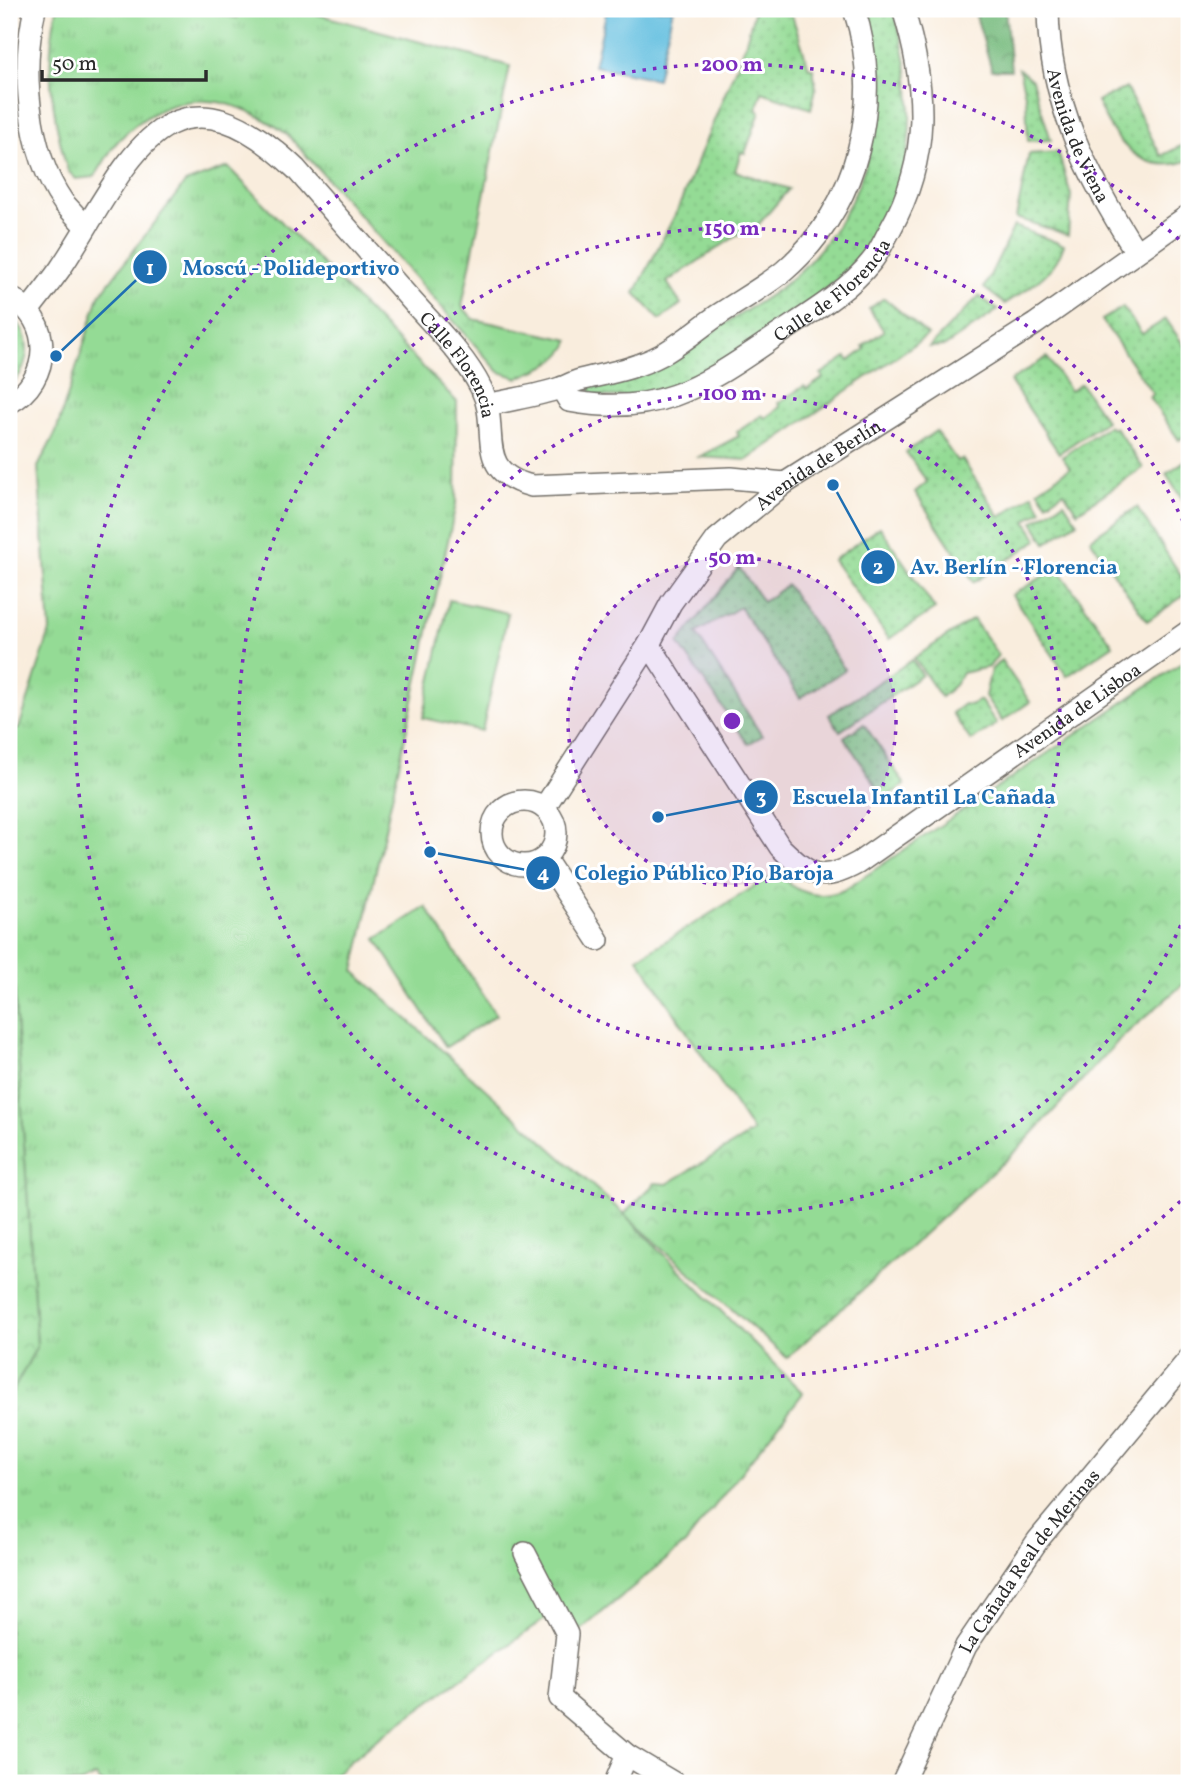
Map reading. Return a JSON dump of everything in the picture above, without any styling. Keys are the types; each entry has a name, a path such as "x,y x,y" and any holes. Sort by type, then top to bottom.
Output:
{"street":[{"path":"35,9 28,65 37,141 47,172 63,201 85,226"},
{"path":"488,405 561,388 579,380 609,376 660,355 784,271 826,222 853,172 866,117 865,51 854,9"},
{"name":"Calle de Florencia","path":"561,388 569,401 593,405 641,404 685,393 712,380 768,341 842,288 871,262 897,217 918,160 921,78 917,52 903,9"},
{"name":"Avenida de Viena","path":"1048,9 1055,74 1066,116 1089,176 1136,252"},
{"name":"Calle Florencia","path":"28,311 61,268 121,170 156,133 192,118 232,122 268,143 296,169 466,363 488,405 494,460 503,475 532,486 731,478 785,483"},
{"name":"Avenida de Berlín","path":"544,808 649,645 700,559 735,523 785,483 1035,324 1189,215"},
{"path":"9,297 28,311 41,338 40,366 27,390 9,403"},
{"name":"Avenida de Lisboa","path":"649,645 780,847 808,872 830,876 858,863 1189,631"},
{"path":"525,800 544,808 552,818 556,830 555,842 545,859 529,865 508,861 494,845 492,824 504,807 525,800"},
{"path":"545,859 598,940"},
{"name":"La Cañada Real de Merinas","path":"902,1783 974,1635 1038,1540 1189,1359"},
{"path":"525,1553 567,1634 560,1698 627,1755 674,1783"},
{"path":"615,1783 627,1755"}],"green space":[{"path":"57,9 199,9 237,18 240,9 298,9 510,66 462,306 473,319 570,340 566,348 548,364 518,378 499,372 288,135 266,120 244,110 222,103 201,101 180,103 159,111 138,123 118,141 94,177 76,179 68,171 65,162 53,105 50,67"},
{"path":"755,9 790,9 809,68 813,68 816,88 811,109 762,92 756,110 760,112 745,153 741,152 735,171 789,189 758,225 753,228 751,226 667,282 681,304 660,320 635,293 677,211 745,45"},
{"path":"864,9 893,9 908,78 910,112 902,178 890,210 873,240 850,268 823,292 729,358 698,376 648,395 590,396 590,387 610,383 660,364 762,300 798,273 823,246 843,216 859,184 870,150 876,115 877,80 873,44"},
{"path":"974,9 1005,9 1011,70 992,70"},
{"path":"1019,69 1032,80 1051,140 1028,141 1026,99"},
{"path":"1126,88 1161,156 1183,145 1189,156 1187,161 1155,163 1142,159 1120,141 1097,101"},
{"path":"1058,152 1071,195 1068,235 1016,218 1029,154"},
{"path":"228,167 457,402 456,504 354,971 624,1214 803,1393 685,1544 571,1638 545,1619 377,1739 324,1783 101,1783 96,1776 81,1783 9,1783 9,1398 37,1346 9,909 9,730 19,728 50,631 38,467 56,432 99,296 185,183"},
{"path":"1014,226 1064,245 1048,272 1005,304 984,288"},
{"path":"979,296 998,310 945,346 929,347"},
{"path":"884,298 928,335 747,460 699,457 739,436 737,432 762,415 765,418 780,407 778,403 804,386 807,389 823,378 821,374 846,357 849,361 865,349 863,346 884,331 869,309"},
{"path":"1123,307 1142,334 1166,319 1189,353 1189,433 1179,440 1149,397 1153,394 1102,320"},
{"path":"9,314 22,330 27,350 22,369 9,386"},
{"path":"1047,357 1070,391 1081,384 1106,421 1059,453 1010,381"},
{"path":"1109,425 1112,429 1115,427 1143,468 1077,512 1064,492 1047,503 1038,490 1070,468 1062,457"},
{"path":"936,431 957,461 962,459 1000,517 1033,494 1042,510 1026,521 1038,540 974,582 915,492 927,482 906,452"},
{"path":"1189,458 1189,510 1166,474"},
{"path":"1064,502 1077,522 1046,543 1033,522"},
{"path":"1137,507 1189,588 1189,592 1147,621 1090,539"},
{"path":"880,527 935,609 889,639 833,560"},
{"path":"739,567 763,602 787,585 845,670 800,698 740,607 696,633 762,736 748,744 678,643"},
{"path":"1057,568 1113,645 1067,676 1012,595"},
{"path":"449,600 508,613 482,731 423,718"},
{"path":"973,619 998,655 989,667 962,673 955,685 941,697 914,658"},
{"path":"1189,658 1189,979 1120,1039 1020,1147 787,1358 624,1214 655,1183 667,1184 753,1132 638,958 778,872 792,886 809,893 837,893 846,889"},
{"path":"912,660 922,675 840,731 829,715"},
{"path":"1001,660 1030,702 1002,721 985,696 991,670"},
{"path":"980,700 997,724 971,741 952,713 964,704 970,705"},
{"path":"864,724 905,785 884,798 844,737"},
{"path":"426,907 496,1015 446,1047 376,939"},
{"path":"9,909 37,1346 9,1398"}],"water":[{"path":"607,9 673,9 657,79 594,66"}],"place":[{"name":"Moscú - Polideportivo","path":"56,356"},
{"name":"Av. Berlín - Florencia","path":"833,485"},
{"name":"Escuela Infantil La Cañada","path":"658,817"},
{"name":"Colegio Público Pío Baroja","path":"430,852"}]}
